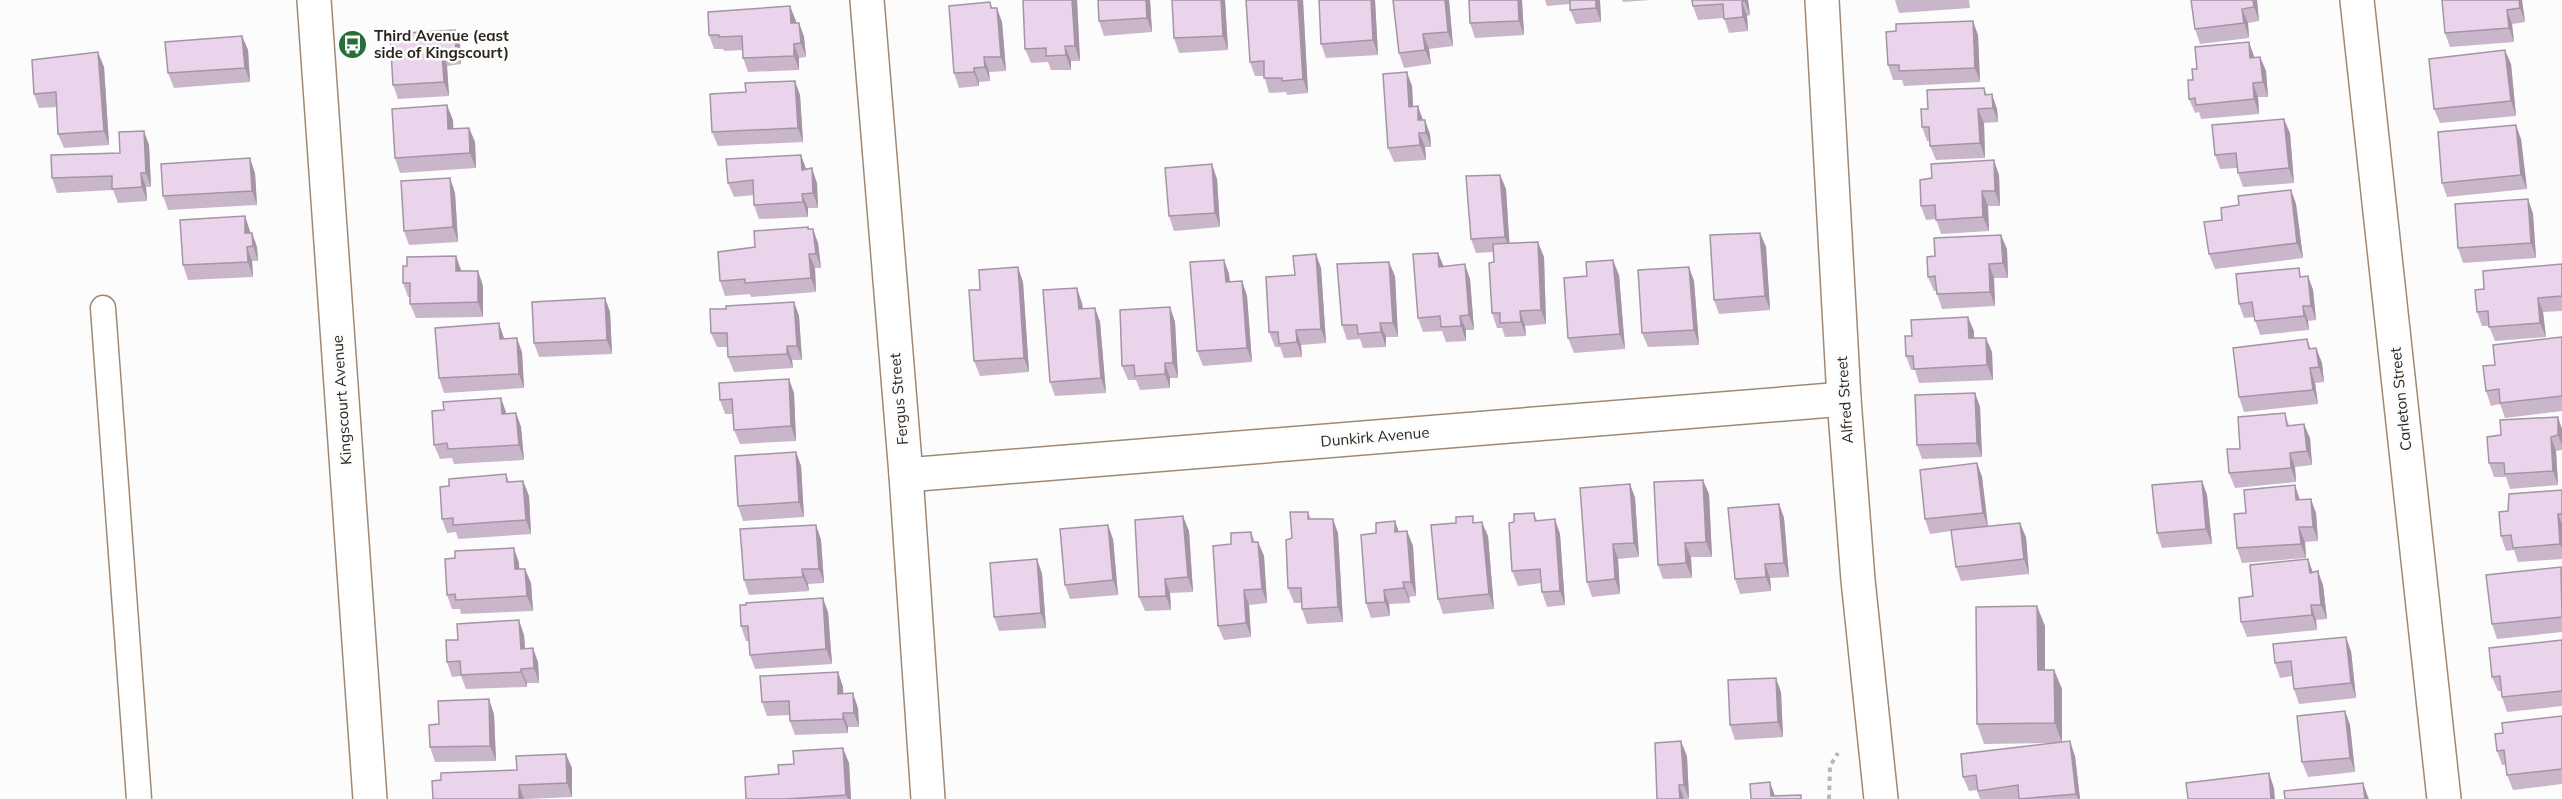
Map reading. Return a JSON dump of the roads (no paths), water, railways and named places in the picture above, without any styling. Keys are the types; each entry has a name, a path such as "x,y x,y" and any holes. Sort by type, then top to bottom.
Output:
{"street":[{"name":"Kingscourt Avenue","path":"314,0 370,799"},
{"name":"Fergus Street","path":"867,0 906,475 928,799"},
{"name":"Alfred Street","path":"1822,0 1844,399 1858,580 1881,799"},
{"name":"Carleton Street","path":"2357,0 2444,799"},
{"name":"Dunkirk Avenue","path":"906,475 1844,399"}],"lane":[{"path":"103,308 139,799"}],"place":[{"name":"Third Avenue (east side of Kingscourt)","path":"353,45"}]}
